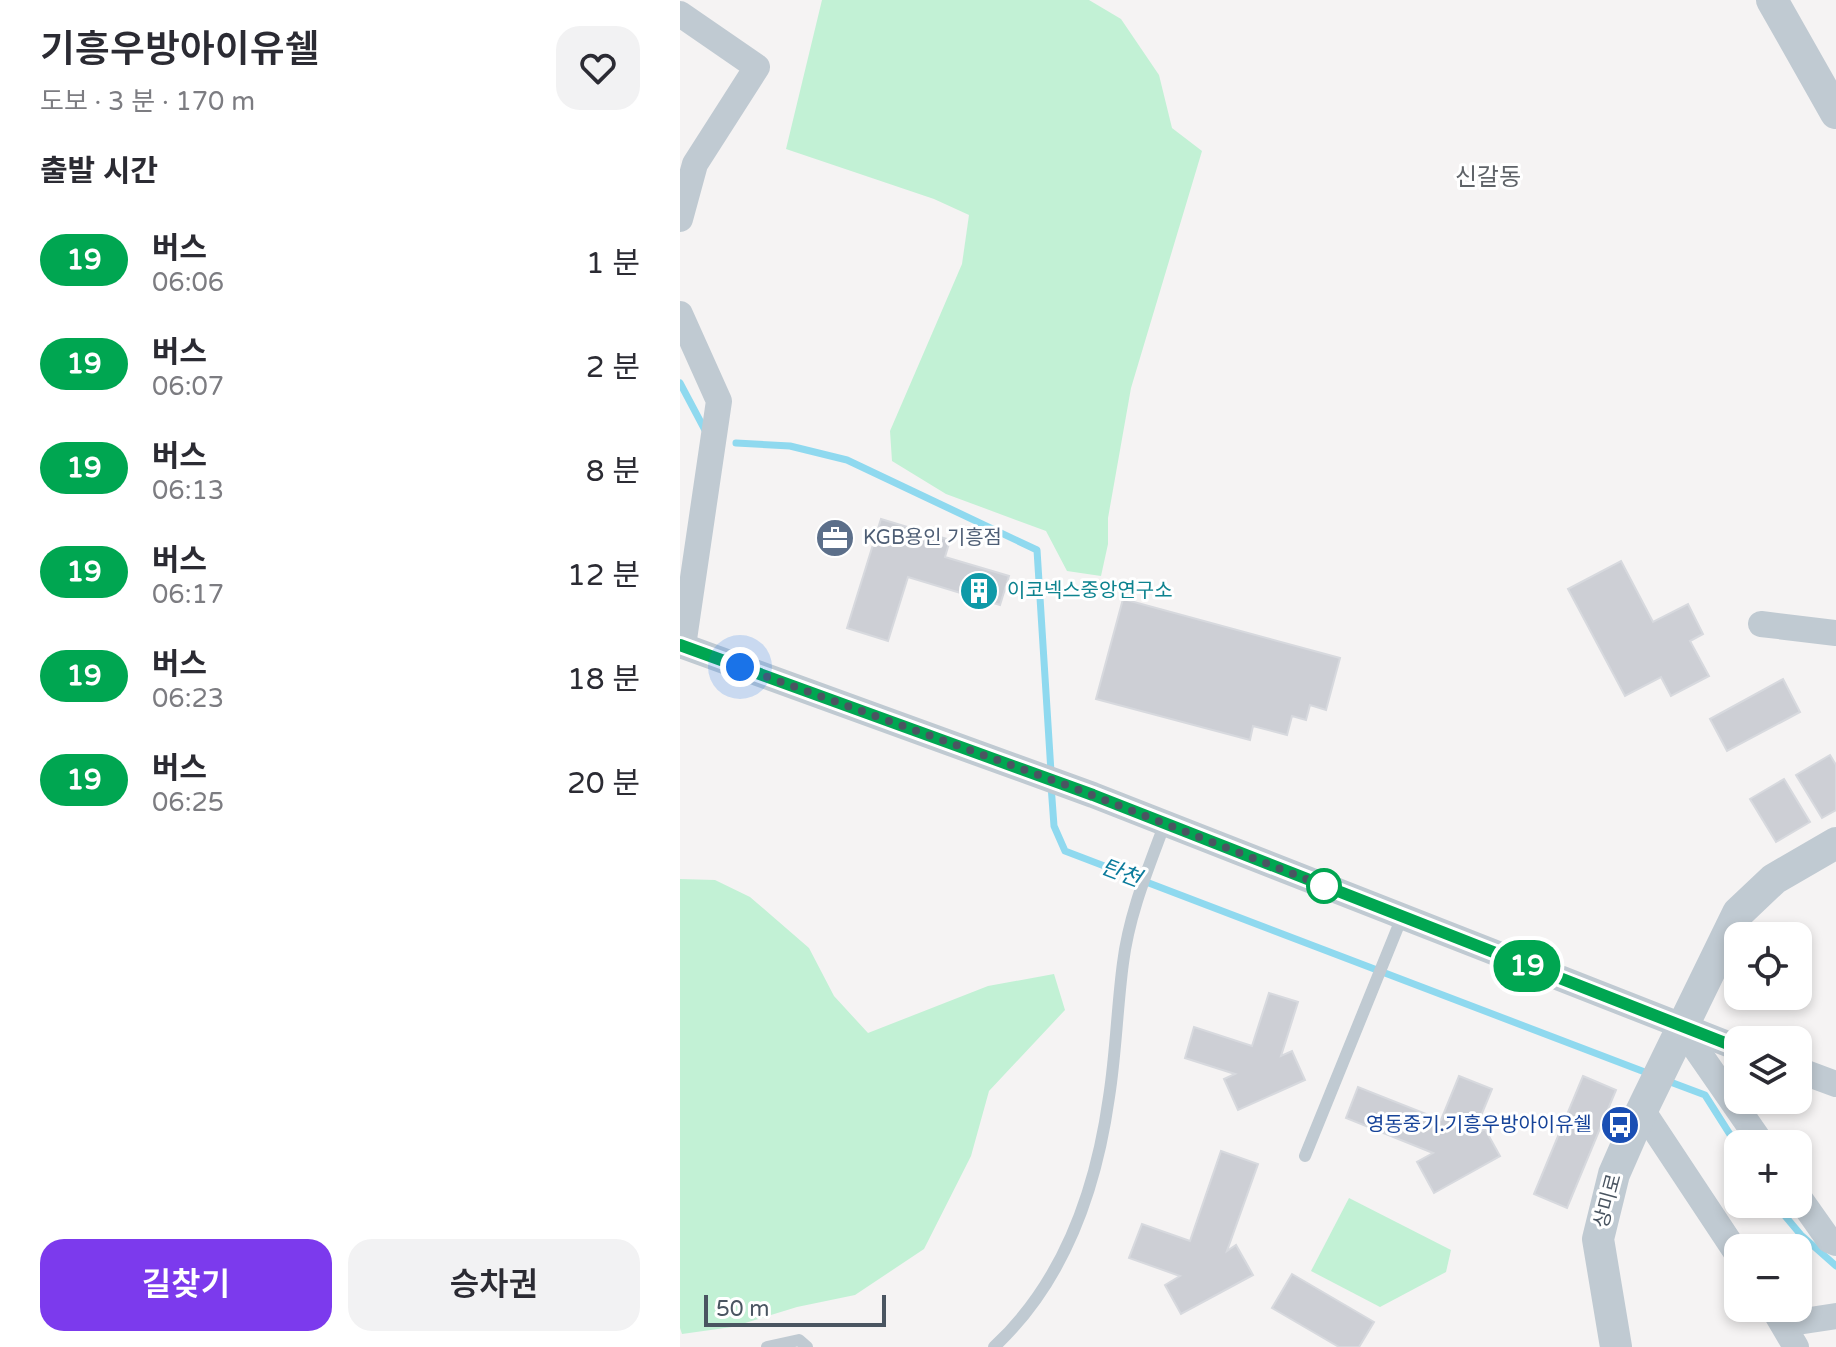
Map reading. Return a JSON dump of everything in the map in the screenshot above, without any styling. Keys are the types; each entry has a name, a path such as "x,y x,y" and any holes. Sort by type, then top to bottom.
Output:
{"street":[{"path":"1772,0 1836,113"},
{"path":"680,14 757,67 695,164 680,219"},
{"path":"680,314 719,401 682,646 1093,795 1724,1043"},
{"path":"1761,624 1836,633"},
{"name":"상미로","path":"1616,1347 1598,1239 1614,1174 1681,1027 1738,913 1774,879 1836,843"},
{"path":"1681,1027 1752,1130"},
{"path":"1812,1075 1836,1084"},
{"path":"1642,1110 1724,1234"},
{"path":"1812,1216 1829,1240 1836,1243"},
{"path":"1784,1326 1836,1316"}],"lane":[{"path":"994,1347 1018,1325 1058,1267 1074,1231 1098,1159 1109,1097 1123,963 1135,905 1165,823"},
{"path":"1305,1156 1402,917"},
{"path":"767,1347 799,1340 807,1347"}],"green space":[{"path":"822,0 1089,0 1121,19 1159,75 1172,128 1202,151 1131,388 1101,576 1067,571 1046,531 946,494 892,461 890,431 962,264 969,215 934,199 786,149"},
{"path":"680,879 715,880 750,897 809,948 834,996 868,1033 988,986 1054,974 1065,1010 989,1091 971,1156 924,1249 855,1295 797,1307 732,1327 682,1334 680,1328"},
{"path":"1349,1198 1451,1250 1446,1272 1380,1307 1311,1271"}],"building":[{"name":"이코넥스중앙연구소","path":"881,519 950,540 945,557 1009,576 1000,605 908,577 888,641 847,628"},
{"path":"1621,561 1653,622 1688,604 1703,634 1690,641 1709,676 1671,696 1661,677 1625,696 1568,589"},
{"path":"1123,599 1340,658 1326,710 1310,705 1306,720 1292,716 1287,735 1253,726 1250,740 1096,699"},
{"path":"1783,679 1800,712 1727,751 1710,719"},
{"path":"1830,755 1836,765 1836,810 1822,818 1796,775"},
{"path":"1784,779 1810,822 1776,842 1750,799"},
{"path":"1269,993 1298,1002 1281,1056 1292,1051 1305,1080 1238,1110 1224,1079 1235,1074 1185,1058 1194,1027 1252,1046"},
{"path":"1459,1076 1492,1089 1473,1135 1485,1129 1500,1156 1434,1193 1417,1162 1433,1153 1346,1118 1358,1087 1441,1120"},
{"path":"1583,1076 1616,1090 1567,1208 1534,1194"},
{"path":"1221,1151 1258,1164 1227,1251 1236,1245 1253,1275 1181,1314 1165,1285 1180,1276 1129,1258 1142,1224 1190,1241"},
{"path":"1292,1274 1374,1322 1359,1347 1339,1347 1272,1308"}],"waterway":[{"name":"탄천","path":"680,383 706,432"},
{"name":"탄천","path":"736,443 790,446 847,460 1037,550 1051,772"},
{"name":"탄천","path":"1051,785 1054,826 1065,851 1650,1074"},
{"name":"탄천","path":"1665,1080 1705,1095 1727,1130"},
{"name":"탄천","path":"1787,1218 1836,1266"}],"bus line":[{"name":"19","path":"680,645 1093,795 1724,1043"}],"place":[{"name":"KGB용인 기흥점","path":"835,538"},
{"name":"이코넥스중앙연구소","path":"979,591"},
{"name":"영동중기.기흥우방아이유쉘","path":"1620,1125"}],"district":[{"name":"신갈동","path":"1488,177"}],"route":[{"path":"740,667 1069,786 1324,886"}]}
